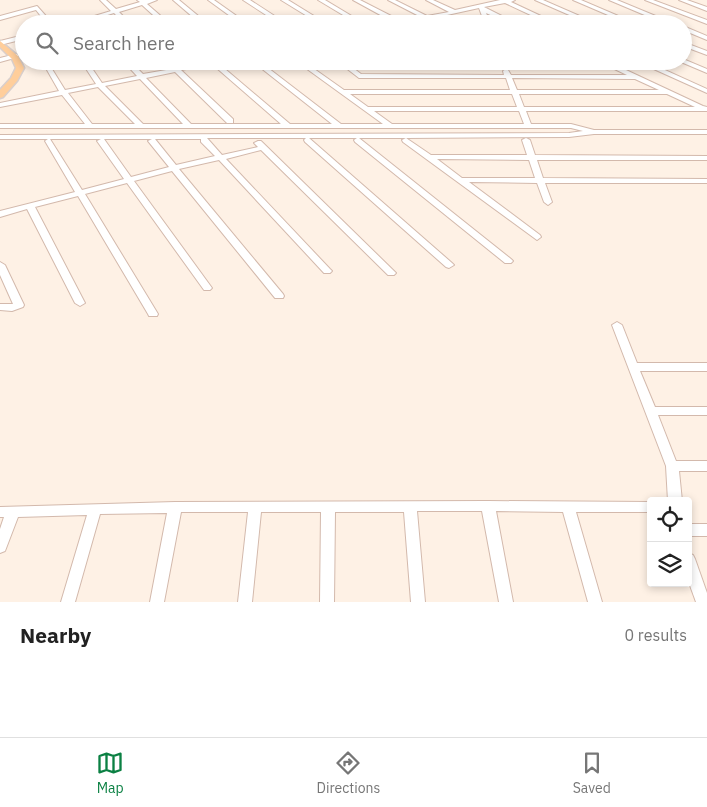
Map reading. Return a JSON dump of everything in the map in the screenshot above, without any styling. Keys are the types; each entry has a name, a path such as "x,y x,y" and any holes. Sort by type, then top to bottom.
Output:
{"main road":[{"path":"0,43 15,55"},
{"path":"1,93 18,75 19,70"}],"street":[{"path":"103,0 119,15"},
{"path":"104,15 141,2 154,0"},
{"path":"176,0 194,15"},
{"path":"211,0 232,15"},
{"path":"246,0 270,15"},
{"path":"284,0 309,15"},
{"path":"321,0 347,15"},
{"path":"356,0 384,15"},
{"path":"392,0 420,15"},
{"path":"429,0 454,12"},
{"path":"478,0 479,8 483,15"},
{"path":"440,15 512,0"},
{"path":"538,0 574,15"},
{"path":"576,0 612,15"},
{"path":"612,0 650,15"},
{"path":"648,0 688,15"},
{"path":"682,0 707,9"},
{"path":"503,1 535,15"},
{"path":"141,2 157,15"},
{"path":"469,2 495,15"},
{"path":"0,18 37,8 43,15"},
{"path":"692,16 707,22"},
{"path":"692,31 706,36"},
{"path":"692,40 706,36"},
{"path":"0,43 15,39"},
{"path":"692,46 707,53"},
{"path":"0,60 15,56"},
{"path":"692,65 707,71"},
{"path":"50,70 64,93 90,126"},
{"path":"90,70 100,85 141,126"},
{"path":"135,70 188,125"},
{"path":"0,105 177,70 230,121"},
{"path":"224,70 288,126"},
{"path":"267,70 338,125"},
{"path":"311,70 389,125"},
{"path":"351,70 359,76 635,76"},
{"path":"506,70 528,126"},
{"path":"621,70 706,109"},
{"path":"659,70 707,91"},
{"path":"342,92 667,92"},
{"path":"366,109 706,109"},
{"path":"0,126 570,126 594,132"},
{"path":"0,131 570,129 594,132"},
{"path":"0,141 204,140 259,144 308,140 526,140 577,139 594,132"},
{"path":"0,137 569,135 594,132 707,132"},
{"path":"204,140 327,270"},
{"path":"308,140 449,265"},
{"path":"358,140 508,261"},
{"path":"406,140 537,237"},
{"path":"526,140 548,202"},
{"path":"50,141 152,314"},
{"path":"101,141 207,288"},
{"path":"152,141 280,296"},
{"path":"0,214 128,179 219,157 259,144"},
{"path":"259,144 391,273"},
{"path":"430,157 707,158"},
{"path":"461,180 707,181"},
{"path":"30,206 80,302"},
{"path":"0,265 19,305 12,308 0,307"},
{"path":"617,325 672,466 675,497"},
{"path":"633,367 707,367"},
{"path":"651,411 707,411"},
{"path":"672,466 707,466"},
{"path":"488,506 506,602"},
{"path":"568,506 595,602"},
{"path":"0,547 7,512 175,508 647,507"},
{"path":"157,602 175,508"},
{"path":"245,602 255,508"},
{"path":"327,602 328,508"},
{"path":"410,508 418,602"},
{"path":"68,602 95,510"},
{"path":"692,530 707,530"},
{"path":"692,570 704,598"}]}
